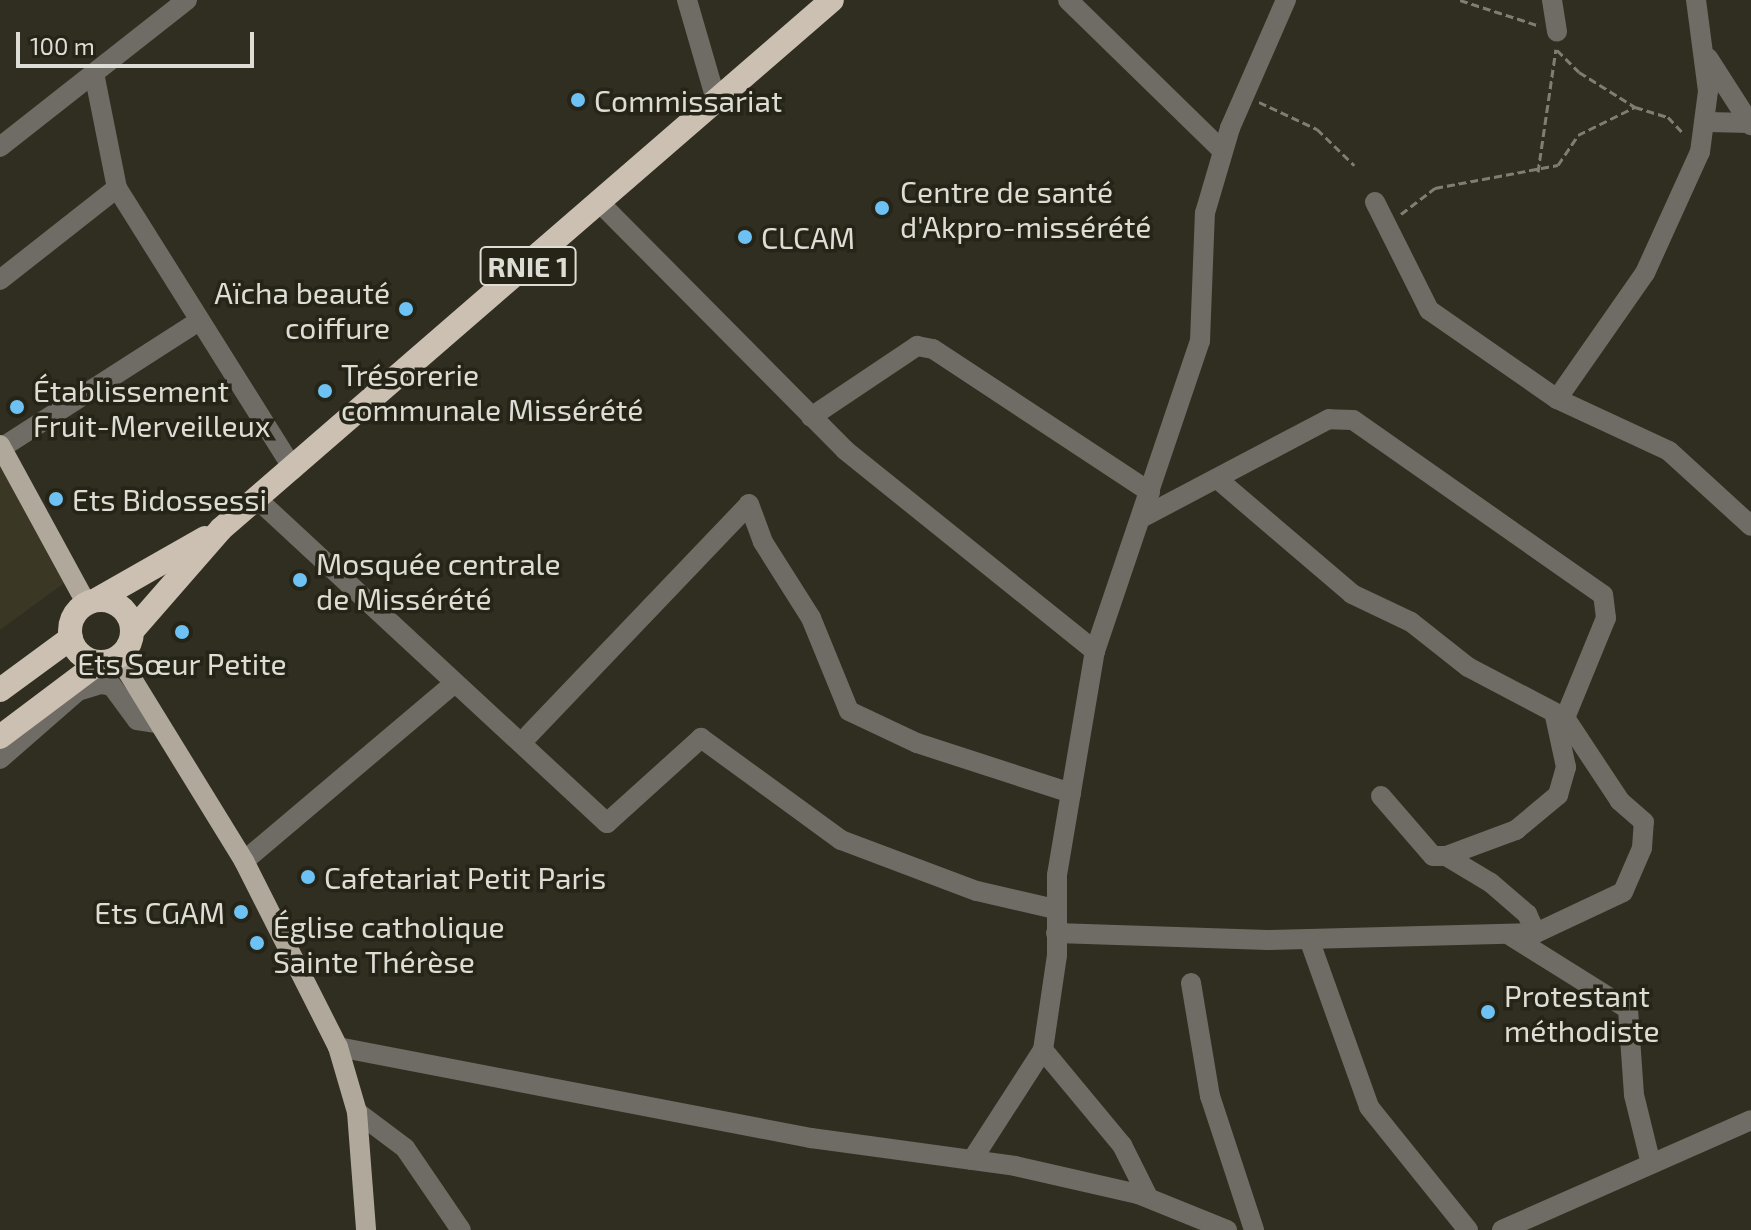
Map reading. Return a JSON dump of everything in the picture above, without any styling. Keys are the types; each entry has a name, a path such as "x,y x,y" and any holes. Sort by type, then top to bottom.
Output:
{"highway":[{"name":"RNIE 1","path":"0,737 109,659 221,529 717,103 832,0"},
{"name":"RNIE 1","path":"92,601 221,529"},
{"path":"2,684 71,638 76,612 92,601 122,607 132,631"},
{"path":"71,638 109,659"}],"main road":[{"path":"1,446 92,601"},
{"path":"109,659 157,723 244,861 338,1047 357,1112 366,1230"}],"street":[{"path":"0,147 187,0"},
{"path":"687,0 717,103"},
{"path":"1068,0 1223,151"},
{"path":"972,1160 1043,1050 1056,933 1055,909 1095,651 1200,341 1205,213 1223,151 1286,0"},
{"path":"1552,0 1557,41"},
{"path":"1557,399 1645,273 1700,152 1708,122 1706,54 1696,0"},
{"path":"1706,54 1750,124"},
{"path":"94,73 117,188 293,469"},
{"path":"1708,122 1750,124"},
{"path":"0,280 117,188"},
{"path":"1375,202 1429,310 1557,399 1669,451 1751,526"},
{"path":"600,203 811,417 1095,651"},
{"path":"1,446 199,321"},
{"path":"811,417 917,346 933,349 1150,492"},
{"path":"1141,518 1221,482 1341,416 1584,576 1603,595 1606,618 1560,716 1566,767 1558,795 1516,830 1446,856 1433,856 1381,796"},
{"path":"1056,933 1309,939 1511,936 1536,933 1623,892 1645,829 1560,716 1468,667 1411,622 1352,594 1221,482"},
{"path":"257,499 607,823 701,738 841,840 977,891 1055,909"},
{"path":"521,743 749,504 763,542 811,618 849,711 917,743 1071,793"},
{"path":"244,861 455,683"},
{"path":"0,759 78,691 101,684 112,686 137,720 157,723"},
{"path":"1446,856 1491,883 1527,914 1536,933"},
{"path":"1511,936 1628,1009 1634,1095 1651,1164"},
{"path":"1309,939 1369,1107 1468,1230"},
{"path":"1191,983 1210,1096 1254,1230"},
{"path":"338,1047 811,1138 972,1160 1148,1197 1227,1230"},
{"path":"1043,1050 1078,1101 1122,1145 1148,1197"},
{"path":"357,1112 405,1148 461,1230"},
{"path":"1502,1230 1751,1120"}],"path":[{"path":"1460,0 1557,41 1635,107 1668,117 1700,152"},
{"path":"1538,172 1557,41"},
{"path":"1244,96 1317,129 1354,165"},
{"path":"1389,229 1435,188 1538,172 1558,165 1578,135 1635,107"}],"shaded area":[{"path":"0,463 67,581 0,630"}],"place":[{"name":"Commissariat","path":"578,100"},
{"name":"Centre de santé d'Akpro-missérété","path":"882,208"},
{"name":"CLCAM","path":"745,237"},
{"name":"Aïcha beauté coiffure","path":"406,309"},
{"name":"Trésorerie communale Missérété","path":"325,391"},
{"name":"Établissement Fruit-Merveilleux","path":"17,407"},
{"name":"Ets Bidossessi","path":"56,499"},
{"name":"Mosquée centrale de Missérété","path":"300,580"},
{"name":"Ets Sœur Petite","path":"182,632"},
{"name":"Cafetariat Petit Paris","path":"308,877"},
{"name":"Ets CGAM","path":"241,912"},
{"name":"Église catholique Sainte Thérèse","path":"257,943"},
{"name":"Protestant méthodiste","path":"1488,1012"}]}
